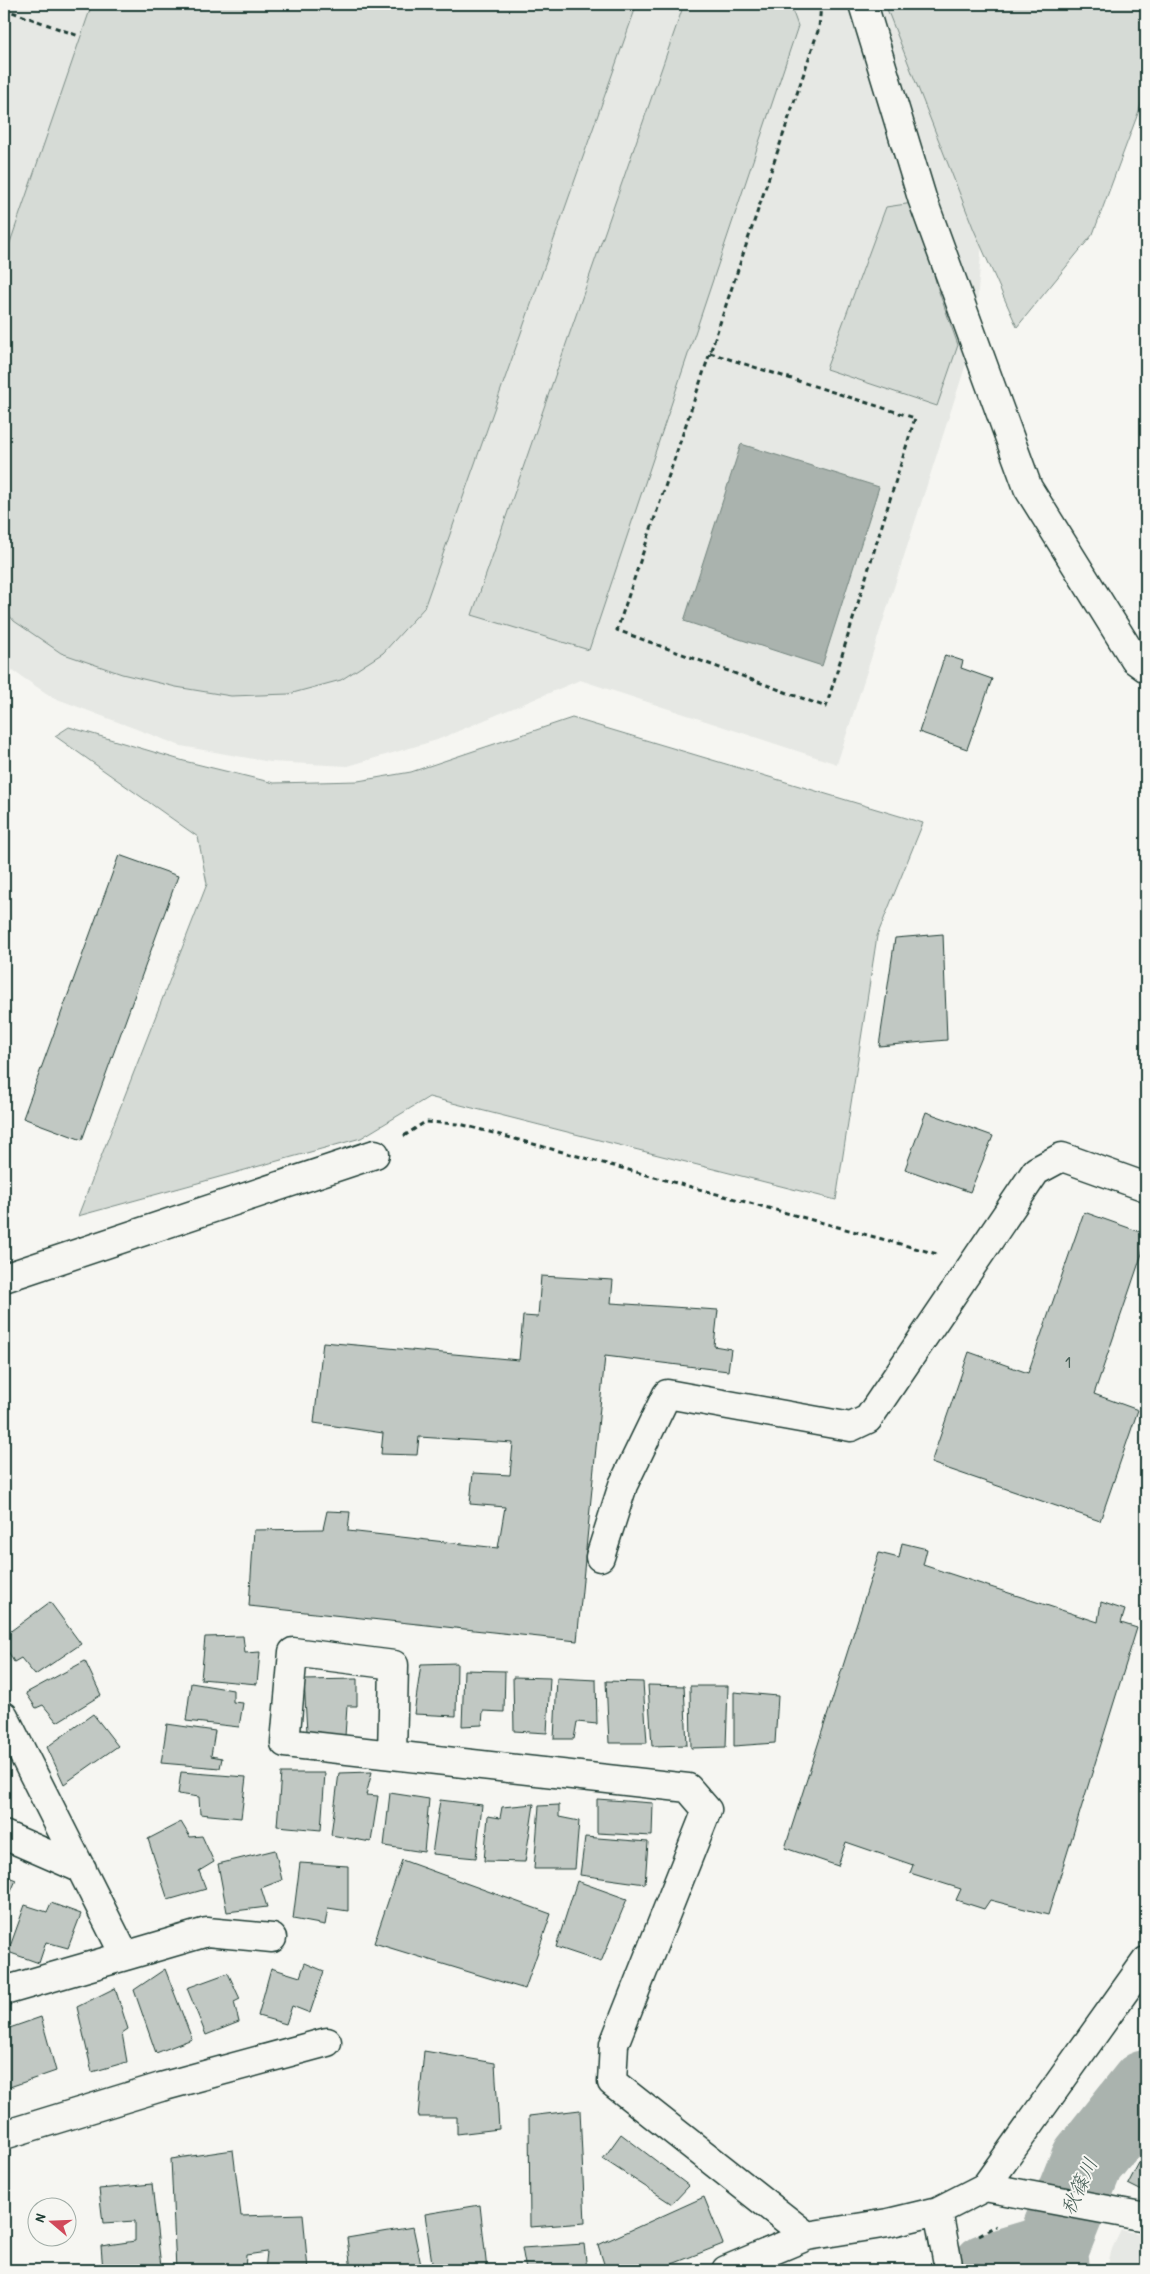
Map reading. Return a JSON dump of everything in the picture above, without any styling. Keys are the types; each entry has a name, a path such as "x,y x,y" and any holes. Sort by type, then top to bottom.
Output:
{"street":[{"path":"863,4 922,198 1028,488 1135,660 1146,668"},
{"path":"4,1278 375,1154"},
{"path":"600,1557 623,1485 668,1394 851,1427 868,1419 1036,1171 1062,1157 1146,1187"},
{"path":"392,1755 394,1665 293,1652 285,1743 392,1755 688,1788 706,1810 614,2044 612,2082 807,2236"},
{"path":"4,1716 125,1956"},
{"path":"4,1835 82,1868"},
{"path":"4,1991 207,1932 272,1938"},
{"path":"726,2270 807,2236 888,2223 938,2211 985,2187 1146,1961"},
{"path":"4,2135 161,2087 328,2042"},
{"path":"985,2187 1146,2216"},
{"path":"938,2211 947,2258"}],"path":[{"path":"710,353 915,418 826,707 617,630 819,28 821,4"},
{"path":"4,9 79,36"},
{"path":"375,1154 425,1122 460,1124 973,1264"}],"shaded area":[{"path":"4,4 902,4 986,193 974,339 837,764 580,680 437,740 348,766 270,762 181,746 52,697 4,665"},
{"path":"92,4 637,4 424,608 383,653 341,680 289,694 231,696 176,687 122,674 61,653 14,621 4,609 4,260"},
{"path":"684,4 790,4 798,26 589,650 472,615"},
{"path":"885,4 1142,4 1146,15 1146,79 1140,108 1093,234 1017,327 974,230"},
{"path":"913,203 938,289 958,345 937,406 826,369 886,207"},
{"path":"741,444 879,487 822,666 684,621"},
{"path":"572,718 923,823 877,936 836,1200 429,1097 361,1138 78,1216 207,884 198,837 55,736 69,727 184,761 274,783 358,781 411,772"},
{"path":"1121,2230 1146,2235 1146,2270 1106,2270 1112,2249"}],"building":[{"path":"945,655 963,661 961,668 992,679 967,749 919,732"},
{"path":"119,855 178,876 82,1140 23,1118"},
{"path":"943,934 947,1040 879,1046 895,938"},
{"path":"926,1112 993,1136 970,1192 905,1169"},
{"path":"1084,1212 1146,1234 1146,1242 1094,1394 1138,1410 1100,1521 931,1463 969,1352 1028,1373"},
{"path":"541,1276 613,1280 611,1303 718,1310 714,1346 731,1349 728,1371 605,1356 577,1641 249,1606 254,1530 323,1529 327,1511 350,1512 348,1531 498,1548 505,1507 470,1504 473,1473 510,1475 513,1443 419,1437 417,1455 381,1454 383,1433 314,1423 323,1342 519,1360 523,1316 538,1317"},
{"path":"902,1543 927,1549 923,1565 1098,1622 1101,1602 1125,1610 1121,1623 1137,1628 1048,1915 990,1900 984,1909 956,1900 961,1889 910,1873 913,1865 846,1842 838,1866 785,1848 879,1553 899,1558"},
{"path":"50,1602 81,1644 35,1675 21,1658 14,1662 4,1644 4,1636"},
{"path":"243,1636 245,1653 260,1652 257,1684 201,1679 205,1637"},
{"path":"85,1661 101,1695 57,1722 43,1705 36,1708 26,1693"},
{"path":"457,1663 456,1716 414,1714 421,1664"},
{"path":"464,1670 505,1671 504,1712 483,1711 482,1725 462,1726"},
{"path":"513,1677 550,1678 547,1733 514,1731"},
{"path":"557,1678 596,1680 597,1724 577,1722 574,1739 554,1739"},
{"path":"357,1679 357,1706 347,1706 345,1736 307,1732 304,1680"},
{"path":"606,1681 643,1682 647,1743 609,1743"},
{"path":"191,1683 233,1690 233,1702 243,1703 239,1727 186,1721"},
{"path":"648,1685 684,1686 687,1745 652,1746"},
{"path":"690,1686 728,1686 726,1747 691,1748"},
{"path":"734,1692 778,1696 775,1743 734,1746"},
{"path":"93,1714 118,1746 64,1784 47,1747"},
{"path":"167,1724 215,1731 211,1756 222,1758 220,1768 161,1763"},
{"path":"181,1772 246,1777 241,1818 200,1814 199,1797 178,1794"},
{"path":"372,1772 366,1795 378,1796 371,1842 331,1835 339,1773"},
{"path":"281,1773 325,1773 321,1830 277,1826"},
{"path":"390,1793 429,1799 424,1852 384,1846"},
{"path":"597,1799 653,1803 652,1836 597,1833"},
{"path":"440,1800 482,1805 476,1858 432,1854"},
{"path":"534,1804 525,1862 484,1861 488,1816 500,1818 502,1807"},
{"path":"559,1805 559,1817 579,1821 575,1869 534,1869 539,1806"},
{"path":"181,1822 190,1837 202,1836 214,1862 199,1871 206,1889 168,1900 148,1839"},
{"path":"585,1837 648,1842 645,1884 580,1875"},
{"path":"275,1850 282,1880 261,1888 267,1907 227,1912 218,1864"},
{"path":"402,1860 551,1914 525,1989 374,1943"},
{"path":"300,1863 348,1866 348,1911 328,1908 325,1925 293,1919"},
{"path":"4,1875 16,1880 4,1908"},
{"path":"577,1881 627,1899 601,1962 556,1947"},
{"path":"51,1903 81,1914 68,1948 46,1942 39,1963 8,1952 25,1905 47,1912"},
{"path":"305,1963 324,1971 310,2013 292,2006 286,2024 258,2016 271,1968 300,1977"},
{"path":"165,1969 192,2039 156,2053 134,1990"},
{"path":"228,1973 240,1999 234,2002 239,2022 206,2035 187,1988"},
{"path":"115,1988 128,2029 122,2033 127,2062 92,2072 77,2007"},
{"path":"41,2017 56,2071 4,2089 4,2030"},
{"path":"424,2051 495,2063 499,2129 457,2134 457,2117 418,2117"},
{"path":"580,2110 585,2223 530,2227 529,2116"},
{"path":"621,2134 689,2186 672,2204 603,2159"},
{"path":"1146,2149 1146,2193 1128,2184"},
{"path":"233,2150 241,2216 303,2214 308,2270 265,2270 267,2252 246,2255 245,2270 176,2270 171,2159"},
{"path":"152,2184 161,2267 141,2270 103,2270 101,2246 135,2241 135,2221 103,2223 99,2189"},
{"path":"704,2197 723,2244 657,2270 606,2270 598,2245"},
{"path":"480,2205 487,2270 433,2270 425,2214"},
{"path":"413,2227 422,2270 351,2270 347,2238"},
{"path":"584,2244 587,2270 526,2270 522,2248"}],"waterway":[{"name":"秋篠川","path":"1053,2270 1051,2251 1087,2161 1146,2087"},
{"path":"988,2270 1051,2251"}]}
